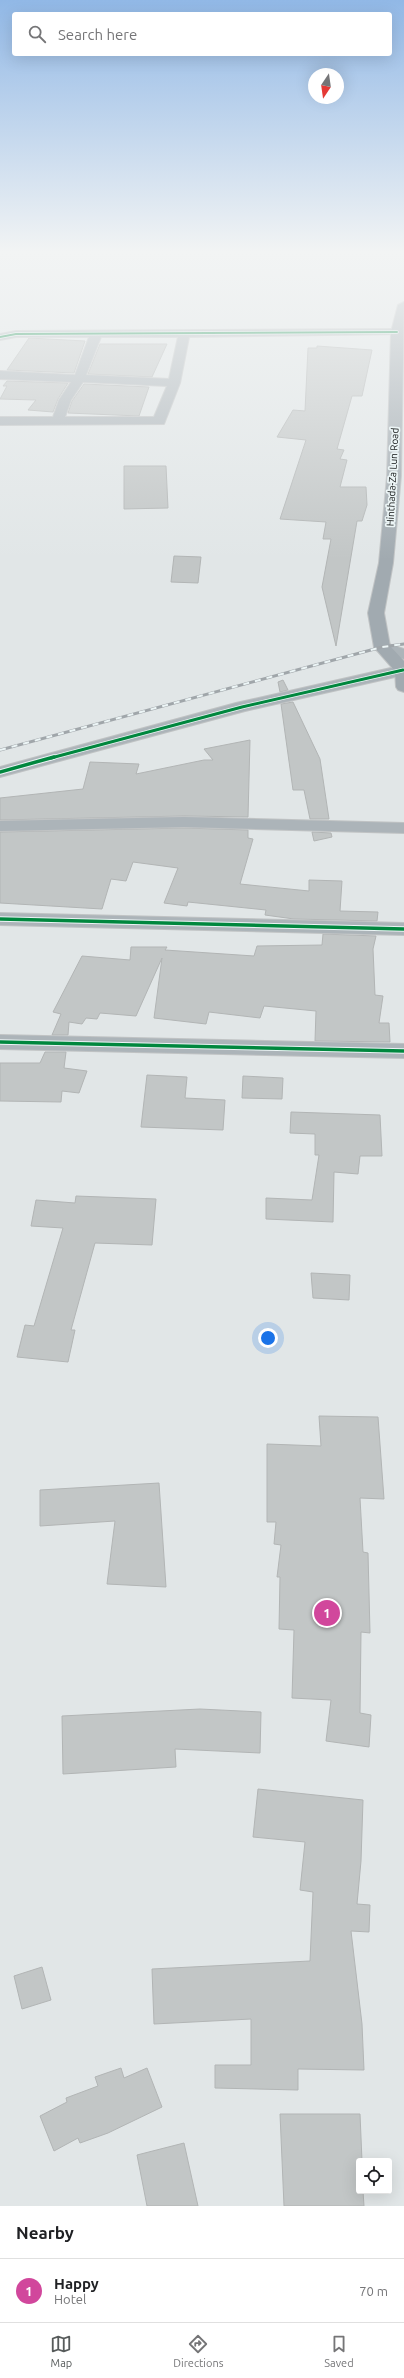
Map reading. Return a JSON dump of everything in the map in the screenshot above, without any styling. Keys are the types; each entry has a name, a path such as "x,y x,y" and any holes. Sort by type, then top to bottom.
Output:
{"main road":[{"name":"Hinthada-Za Lun Road","path":"397,354 394,476 386,563 376,613 382,647 404,670"}],"street":[{"path":"58,420 65,400 79,379 89,354"},
{"path":"0,421 158,421 174,383 180,354"},
{"path":"0,375 174,383"},
{"path":"0,772 242,707 404,670"},
{"path":"0,826 184,822 404,828"},
{"path":"0,919 404,929"},
{"path":"0,1042 404,1051"}],"building":[{"path":"18,354 81,354 74,373 7,370"},
{"path":"96,354 162,354 152,377 88,374"},
{"path":"308,354 371,354 362,396 352,396 337,449 344,450 340,459 347,460 340,487 366,487 367,505 362,521 357,521 336,646 322,587 331,539 323,539 326,522 280,519 306,440 277,437 293,410 305,411"},
{"path":"7,381 68,383 58,399 53,412 28,410 36,400 0,399 7,386 3,386"},
{"path":"84,384 149,387 139,416 68,413 72,401"},
{"path":"124,466 166,466 168,508 124,509"},
{"path":"174,556 201,557 198,583 171,582"},
{"path":"283,680 288,690 280,692 278,682"},
{"path":"293,702 320,759 329,819 310,819 304,790 293,790 281,704"},
{"path":"250,740 248,817 184,816 0,820 0,798 83,789 90,762 139,764 136,774 204,760 213,760 204,749"},
{"path":"184,828 248,830 248,838 253,839 240,884 309,891 309,880 342,881 340,911 378,912 377,921 294,919 265,915 266,910 188,902 187,906 164,903 178,868 133,862 126,881 111,879 102,909 0,903 0,832"},
{"path":"312,832 331,833 332,837 314,841"},
{"path":"323,934 376,936 373,949 375,995 383,996 379,1023 389,1023 390,1042 315,1041 316,1011 264,1006 260,1018 209,1012 206,1024 154,1018 162,958 136,1016 100,1013 97,1019 86,1018 82,1024 69,1022 68,1035 52,1035 61,1014 53,1012 82,956 130,960 131,947 167,947 165,950 254,956 257,946 322,945"},
{"path":"45,1052 66,1052 64,1068 87,1071 79,1093 62,1091 61,1102 0,1101 0,1063 40,1063"},
{"path":"147,1075 187,1077 185,1098 225,1100 223,1130 141,1127"},
{"path":"243,1076 283,1078 282,1099 242,1098"},
{"path":"291,1112 380,1115 382,1156 360,1156 358,1174 334,1172 333,1222 266,1219 266,1198 312,1200 319,1155 315,1155 315,1134 290,1133"},
{"path":"76,1196 156,1199 152,1245 95,1243 71,1330 75,1330 68,1362 17,1357 25,1325 34,1326 63,1228 31,1226 36,1200 75,1203"},
{"path":"311,1273 350,1275 349,1300 313,1298"},
{"path":"319,1416 378,1417 384,1499 360,1498 363,1552 368,1553 370,1633 361,1632 360,1713 371,1715 369,1747 326,1741 331,1700 292,1698 294,1630 279,1629 280,1577 277,1577 281,1545 274,1544 276,1522 267,1522 267,1444 321,1446"},
{"path":"159,1483 166,1587 107,1584 115,1521 40,1526 40,1490"},
{"path":"200,1709 261,1712 260,1753 175,1749 176,1767 63,1774 62,1716"},
{"path":"258,1789 363,1800 361,1861 357,1904 370,1905 369,1932 351,1931 362,2024 364,2070 298,2069 298,2090 215,2088 215,2065 251,2065 251,2019 154,2024 152,1969 310,1961 313,1892 300,1890 305,1842 253,1837"},
{"path":"42,1967 51,2000 22,2009 14,1976"},
{"path":"121,2068 124,2078 147,2068 162,2107 108,2133 80,2143 78,2138 54,2151 40,2116 67,2102 66,2098 98,2086 95,2077"},
{"path":"280,2114 360,2114 362,2158 356,2158 356,2194 363,2194 364,2206 284,2206"},
{"path":"184,2143 198,2206 147,2206 137,2155"}],"railway":[{"path":"0,750 382,647 404,644"}],"cycle path":[{"path":"0,772 242,707 403,670"},
{"path":"0,919 404,929"},
{"path":"0,1042 404,1051"}],"place":[{"name":"Happy","path":"327,1613"}]}
